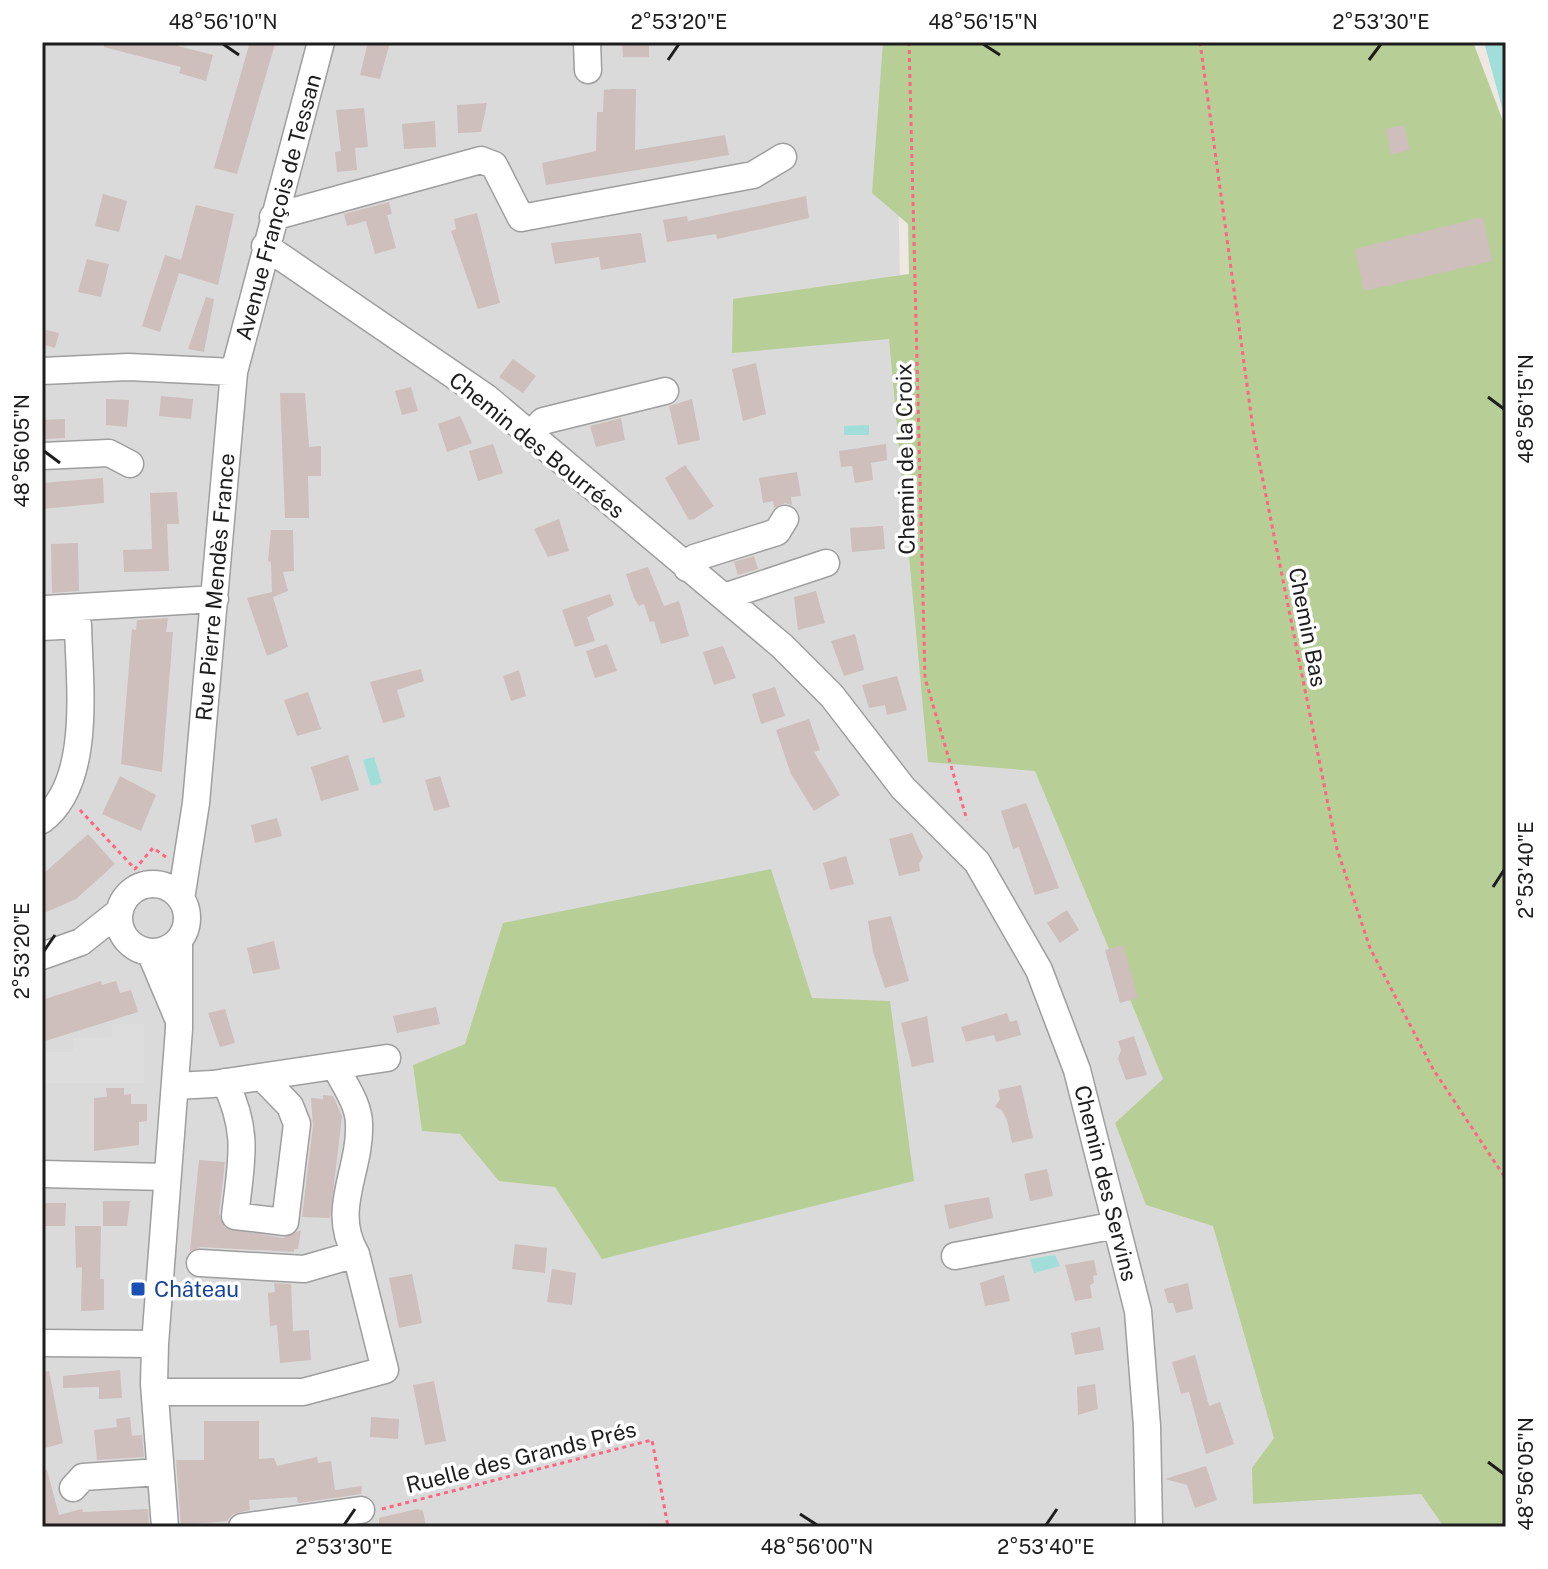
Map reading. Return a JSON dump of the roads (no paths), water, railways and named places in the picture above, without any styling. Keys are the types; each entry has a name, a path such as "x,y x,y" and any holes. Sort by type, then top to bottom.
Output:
{"street":[{"name":"Avenue François de Tessan","path":"234,372 321,42"},
{"path":"587,42 588,70"},
{"path":"273,217 481,160 494,165 521,218 753,175 783,157"},
{"name":"Chemin des Bourrées","path":"265,246 487,398 782,646 832,696 903,788 977,862"},
{"path":"42,371 128,367 234,372"},
{"name":"Rue Pierre Mendès France","path":"181,899 196,803 234,372"},
{"path":"530,435 543,421 665,391"},
{"path":"42,456 109,453 130,464"},
{"path":"687,568 694,558 777,532 785,519"},
{"path":"724,597 826,563"},
{"path":"42,609 215,599"},
{"path":"42,627 78,625 80,730 68,787 50,811"},
{"name":"Rue Pierre Mendès France","path":"150,885 170,859 196,803"},
{"name":"Chemin des Servins","path":"977,862 1039,970 1077,1070 1138,1311 1147,1426 1149,1527"},
{"path":"42,956 81,942 120,911 127,896 150,885 168,888 181,899 187,920 179,941 179,1019 155,1344 155,1392 165,1527"},
{"path":"120,911 121,930 141,949 179,1019"},
{"path":"81,942 160,952 179,941"},
{"path":"175,1086 225,1082 387,1058"},
{"path":"155,1392 303,1392 385,1370 356,1254 346,1236 343,1216 360,1126 357,1109 335,1066"},
{"path":"225,1082 241,1114 242,1156 235,1216 285,1222 297,1124 290,1106 262,1077"},
{"path":"42,1174 166,1177"},
{"path":"955,1256 1116,1225"},
{"path":"200,1263 304,1269 356,1254"},
{"path":"42,1343 155,1344"},
{"path":"73,1488 83,1477 160,1472"},
{"path":"242,1527 368,1511"}],"water":[{"path":"1484,42 1506,42 1506,122"},
{"path":"869,425 869,435 844,435 844,426"},
{"path":"374,757 382,783 371,786 363,760"},
{"path":"1055,1255 1060,1266 1034,1273 1030,1259"}],"place":[{"name":"Château","path":"138,1289"}]}
